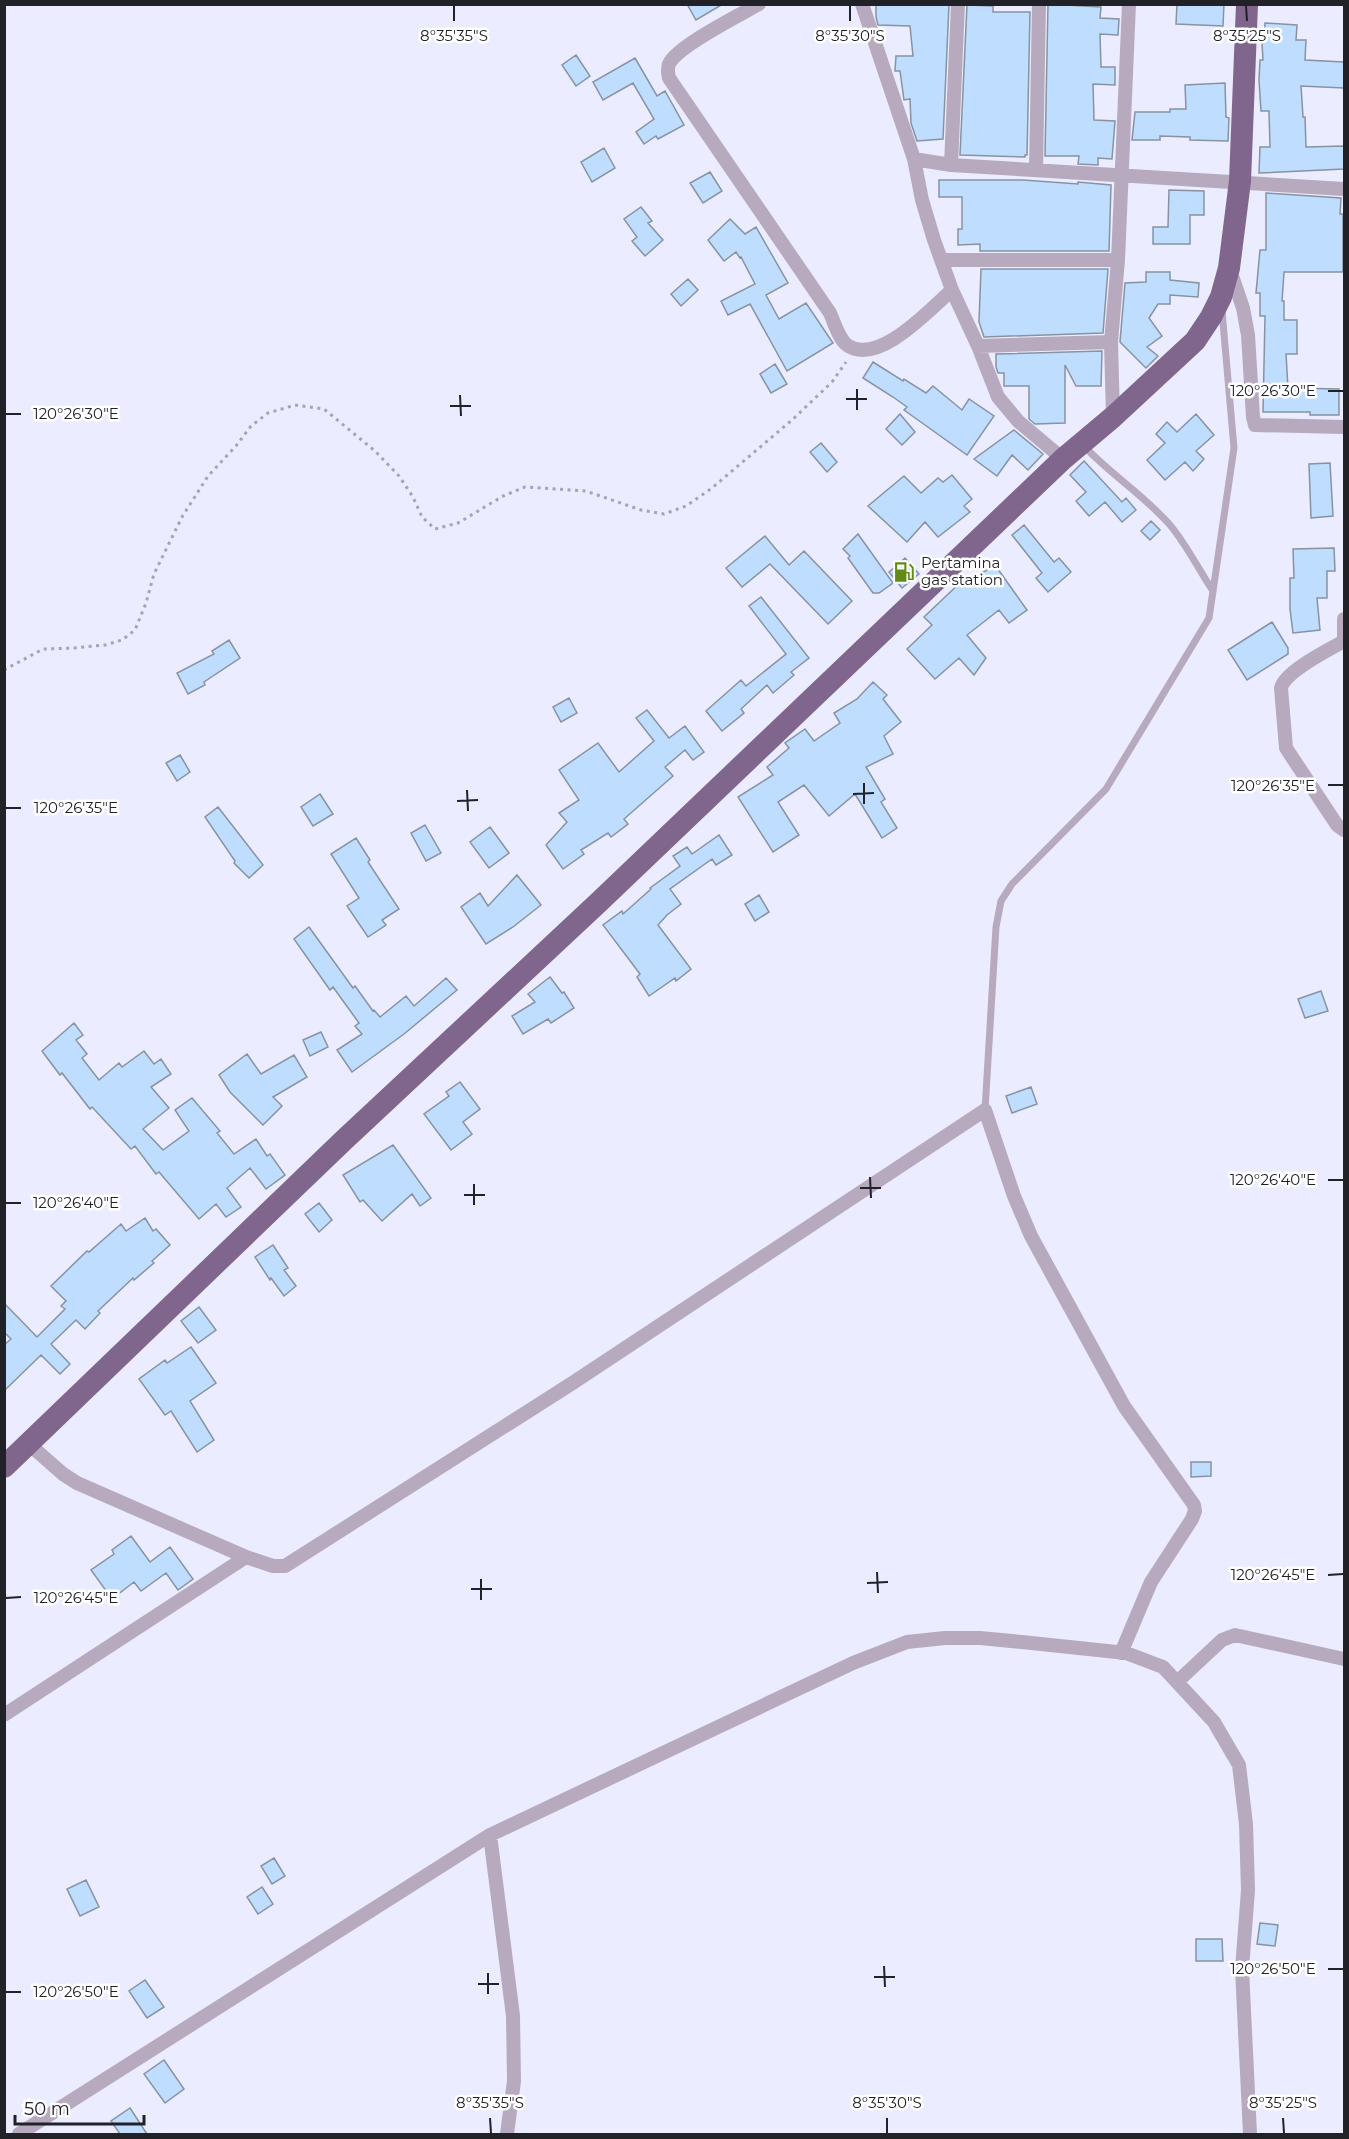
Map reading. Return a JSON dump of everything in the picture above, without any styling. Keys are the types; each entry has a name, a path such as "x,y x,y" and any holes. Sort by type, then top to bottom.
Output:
{"highway":[{"path":"4,1467 344,1140 600,902 1063,459 1113,417 1195,341 1221,297 1229,268 1240,181 1247,4"}],"street":[{"path":"759,4 696,41 673,58 668,70 669,78 830,313 847,345 861,351 885,346 952,290"},
{"path":"862,4 914,159 922,200 941,260 998,397 1018,421 1063,459"},
{"path":"951,165 958,4"},
{"path":"1036,170 1039,4"},
{"path":"1113,417 1112,342 1118,260 1129,4"},
{"path":"914,159 951,165 1344,189"},
{"path":"941,260 1118,260"},
{"path":"1229,268 1243,308 1248,335 1255,425 1344,427"},
{"path":"978,346 1112,342"},
{"path":"1344,619 1344,641 1287,677 1281,688 1286,748 1336,825 1344,830"},
{"path":"30,1444 63,1474 77,1483 246,1557 279,1567 290,1563 581,1377 985,1110 1014,1196 1031,1236 1119,1398 1194,1505 1192,1519 1146,1592 1121,1653"},
{"path":"4,1715 246,1557"},
{"path":"1177,1682 1227,1636 1234,1635 1344,1659"},
{"path":"19,2134 490,1835 853,1663 907,1642 945,1638 980,1638 1121,1653 1163,1667 1214,1722 1239,1765 1247,1835 1248,1890 1242,1969 1250,2134"},
{"path":"490,1835 513,2016 514,2081 507,2134"}],"lane":[{"path":"985,1110 996,927 1001,902 1012,884 1106,789 1209,618 1234,448 1221,297"},
{"path":"1082,444 1101,464 1131,488 1170,525 1213,591"}],"path":[{"path":"4,670 43,649 105,645 123,640 135,630 154,574 182,517 208,476 251,426 268,413 295,405 324,409 375,451 399,476 413,497 422,517 435,529 458,523 503,496 525,487 586,491 641,510 664,514 686,506 712,488 792,420 832,382 847,361 847,345"}],"building":[{"path":"687,4 723,4 696,20"},
{"path":"876,4 949,4 943,139 917,141 911,123 910,99 904,100 900,71 895,71 896,56 913,56 910,26 878,25"},
{"path":"1048,4 1101,7 1100,18 1119,19 1118,35 1100,34 1101,67 1115,67 1115,85 1093,84 1094,120 1115,121 1112,159 1098,158 1098,165 1078,164 1079,156 1045,156"},
{"path":"1177,4 1224,4 1223,26 1176,24"},
{"path":"967,5 993,6 993,12 1030,12 1027,155 1025,157 960,155"},
{"path":"1265,23 1297,25 1296,40 1306,40 1305,60 1344,62 1344,88 1301,86 1306,147 1344,146 1344,169 1259,173 1260,147 1270,147 1269,111 1261,111 1259,80 1260,60 1263,60 1262,43 1264,42"},
{"path":"576,55 590,76 576,86 562,65"},
{"path":"635,58 657,96 665,91 684,125 658,139 656,136 644,144 636,132 654,119 633,83 603,100 593,82"},
{"path":"1225,83 1226,117 1229,118 1228,141 1160,136 1160,140 1132,140 1135,112 1170,112 1170,109 1186,109 1185,85"},
{"path":"604,148 615,168 592,182 581,162"},
{"path":"710,172 722,191 703,203 690,183"},
{"path":"939,180 1023,180 1111,185 1109,251 980,251 980,244 958,245 958,229 962,229 962,197 939,197"},
{"path":"1169,190 1204,191 1204,215 1190,215 1190,244 1153,244 1153,227 1168,227"},
{"path":"1266,193 1341,198 1343,272 1284,272 1282,301 1284,301 1284,320 1297,320 1297,354 1286,354 1288,388 1339,389 1339,415 1310,415 1310,412 1263,412 1265,316 1260,316 1260,293 1256,293 1260,250 1266,250"},
{"path":"641,207 652,221 648,223 663,240 645,256 632,241 637,237 624,219"},
{"path":"730,219 745,234 756,227 788,283 766,295 779,319 806,303 833,343 787,371 750,304 728,315 721,301 755,284 736,252 724,261 708,240"},
{"path":"981,269 1108,269 1103,333 984,337 979,322"},
{"path":"1146,272 1170,272 1170,280 1199,283 1198,297 1170,295 1170,304 1158,304 1149,318 1162,336 1147,347 1158,356 1146,368 1120,342 1125,283 1146,282"},
{"path":"688,279 698,290 681,306 671,294"},
{"path":"1102,351 1101,386 1076,386 1065,365 1065,423 1035,424 1029,419 1029,386 1004,386 1004,373 998,373 996,367 996,354"},
{"path":"873,362 926,393 933,386 962,410 969,399 994,416 967,455 904,410 907,407 863,378"},
{"path":"775,364 787,384 771,393 760,374"},
{"path":"900,414 915,432 902,445 886,429"},
{"path":"1196,414 1214,435 1196,451 1204,459 1193,471 1185,462 1165,480 1147,460 1165,443 1156,434 1167,422 1177,432"},
{"path":"1014,430 1043,454 1028,470 1012,455 997,476 974,459"},
{"path":"821,443 837,462 827,472 810,452"},
{"path":"1084,461 1122,502 1126,498 1136,510 1122,522 1105,502 1089,516 1076,501 1086,492 1070,475"},
{"path":"1330,463 1333,516 1311,518 1309,464"},
{"path":"952,475 972,499 964,506 970,512 938,537 925,522 907,542 868,506 904,476 921,493 938,478 943,482"},
{"path":"1151,521 1160,530 1150,540 1141,531"},
{"path":"1024,525 1054,562 1059,558 1071,572 1048,592 1036,578 1042,573 1012,535"},
{"path":"858,534 893,583 879,593 873,593 848,558 850,556 843,549"},
{"path":"765,536 789,565 804,551 852,601 828,624 770,564 742,587 726,568"},
{"path":"1334,548 1335,571 1327,571 1327,598 1317,598 1320,630 1293,633 1290,578 1294,578 1293,549"},
{"path":"905,558 919,574 902,588 889,572"},
{"path":"995,565 1027,610 1009,623 999,610 967,635 986,658 974,675 959,658 935,679 907,649 932,625 924,617 964,579 967,582"},
{"path":"761,597 809,658 791,672 794,675 773,693 767,685 741,709 744,713 722,731 706,711 741,680 746,686 786,654 749,606"},
{"path":"1272,622 1288,648 1288,654 1247,680 1228,650"},
{"path":"229,640 240,658 204,682 205,685 188,694 177,673 214,654 212,651"},
{"path":"873,682 887,695 883,699 901,722 884,736 893,754 866,767 885,799 881,802 897,828 882,838 855,794 829,816 804,785 778,802 799,835 773,852 738,797 773,775 767,767 789,748 785,743 805,729 814,741 840,723 834,713 857,699"},
{"path":"569,698 577,713 561,722 553,707"},
{"path":"647,710 669,738 685,726 704,752 693,760 685,750 665,767 673,776 624,819 628,824 611,837 608,833 581,850 584,854 563,869 546,845 567,822 559,813 579,800 559,770 598,743 619,772 654,741 636,718"},
{"path":"180,755 190,772 177,781 166,763"},
{"path":"320,794 333,814 313,826 301,807"},
{"path":"218,807 263,865 249,878 234,863 235,861 205,817"},
{"path":"425,825 441,853 426,861 411,833"},
{"path":"490,827 509,853 489,868 470,842"},
{"path":"719,835 732,855 716,865 712,859 670,889 681,904 658,925 691,969 676,981 675,978 649,996 637,977 640,974 603,925 622,911 623,914 650,888 680,866 673,856 687,847 692,854"},
{"path":"356,838 370,860 368,862 399,909 382,920 386,925 368,937 347,906 359,898 331,854"},
{"path":"517,875 541,905 486,944 461,907 480,893 488,906"},
{"path":"759,895 769,912 755,921 745,904"},
{"path":"309,927 353,988 355,986 380,1017 406,996 414,1006 446,978 457,990 404,1034 352,1072 337,1050 362,1034 355,1026 359,1023 333,987 330,990 294,939"},
{"path":"550,977 562,993 564,992 574,1008 551,1023 548,1019 523,1034 512,1016 535,1002 528,994"},
{"path":"1321,991 1328,1011 1305,1018 1298,999"},
{"path":"74,1023 83,1035 76,1040 87,1054 82,1058 99,1080 119,1063 122,1067 144,1051 154,1064 161,1059 171,1074 151,1087 169,1108 143,1129 163,1150 189,1131 175,1110 192,1098 220,1131 217,1133 234,1154 256,1139 267,1156 270,1154 285,1175 266,1189 250,1168 227,1188 241,1207 226,1217 216,1204 199,1219 159,1172 156,1174 135,1146 131,1149 92,1107 90,1109 42,1051"},
{"path":"321,1032 328,1047 310,1056 303,1040"},
{"path":"247,1054 261,1074 294,1055 307,1077 273,1097 282,1106 263,1125 230,1092 219,1075"},
{"path":"460,1082 480,1109 463,1122 472,1134 451,1150 424,1114 449,1096 446,1092"},
{"path":"1031,1087 1037,1104 1012,1113 1006,1096"},
{"path":"393,1145 431,1198 420,1206 412,1194 382,1221 363,1200 360,1202 343,1175"},
{"path":"319,1203 332,1220 319,1232 305,1214"},
{"path":"145,1218 153,1231 156,1229 170,1245 152,1261 154,1263 134,1280 133,1278 98,1311 100,1313 85,1329 76,1320 51,1344 70,1364 60,1374 41,1355 4,1391 4,1345 11,1339 4,1332 4,1303 37,1337 65,1309 61,1306 66,1301 51,1286 87,1251 89,1252 121,1224 126,1231"},
{"path":"273,1245 288,1268 284,1270 296,1286 284,1296 255,1257"},
{"path":"199,1307 216,1330 198,1343 181,1321"},
{"path":"191,1347 216,1383 190,1401 214,1440 197,1452 171,1411 165,1415 139,1379 165,1360 167,1363"},
{"path":"1191,1462 1211,1462 1211,1476 1191,1477"},
{"path":"131,1536 150,1562 170,1547 193,1579 178,1590 166,1573 141,1591 134,1582 112,1599 91,1570 114,1554 112,1550"},
{"path":"274,1858 285,1876 272,1884 261,1866"},
{"path":"86,1880 99,1907 80,1916 67,1889"},
{"path":"262,1887 273,1904 258,1914 247,1897"},
{"path":"1260,1923 1278,1925 1275,1946 1257,1944"},
{"path":"1196,1939 1222,1939 1223,1961 1196,1961"},
{"path":"145,1980 164,2007 147,2018 129,1991"},
{"path":"164,2060 184,2089 165,2103 144,2074"},
{"path":"130,2108 147,2134 120,2134 111,2121"}],"place":[{"name":"Pertamina gas station","path":"904,572"}]}
